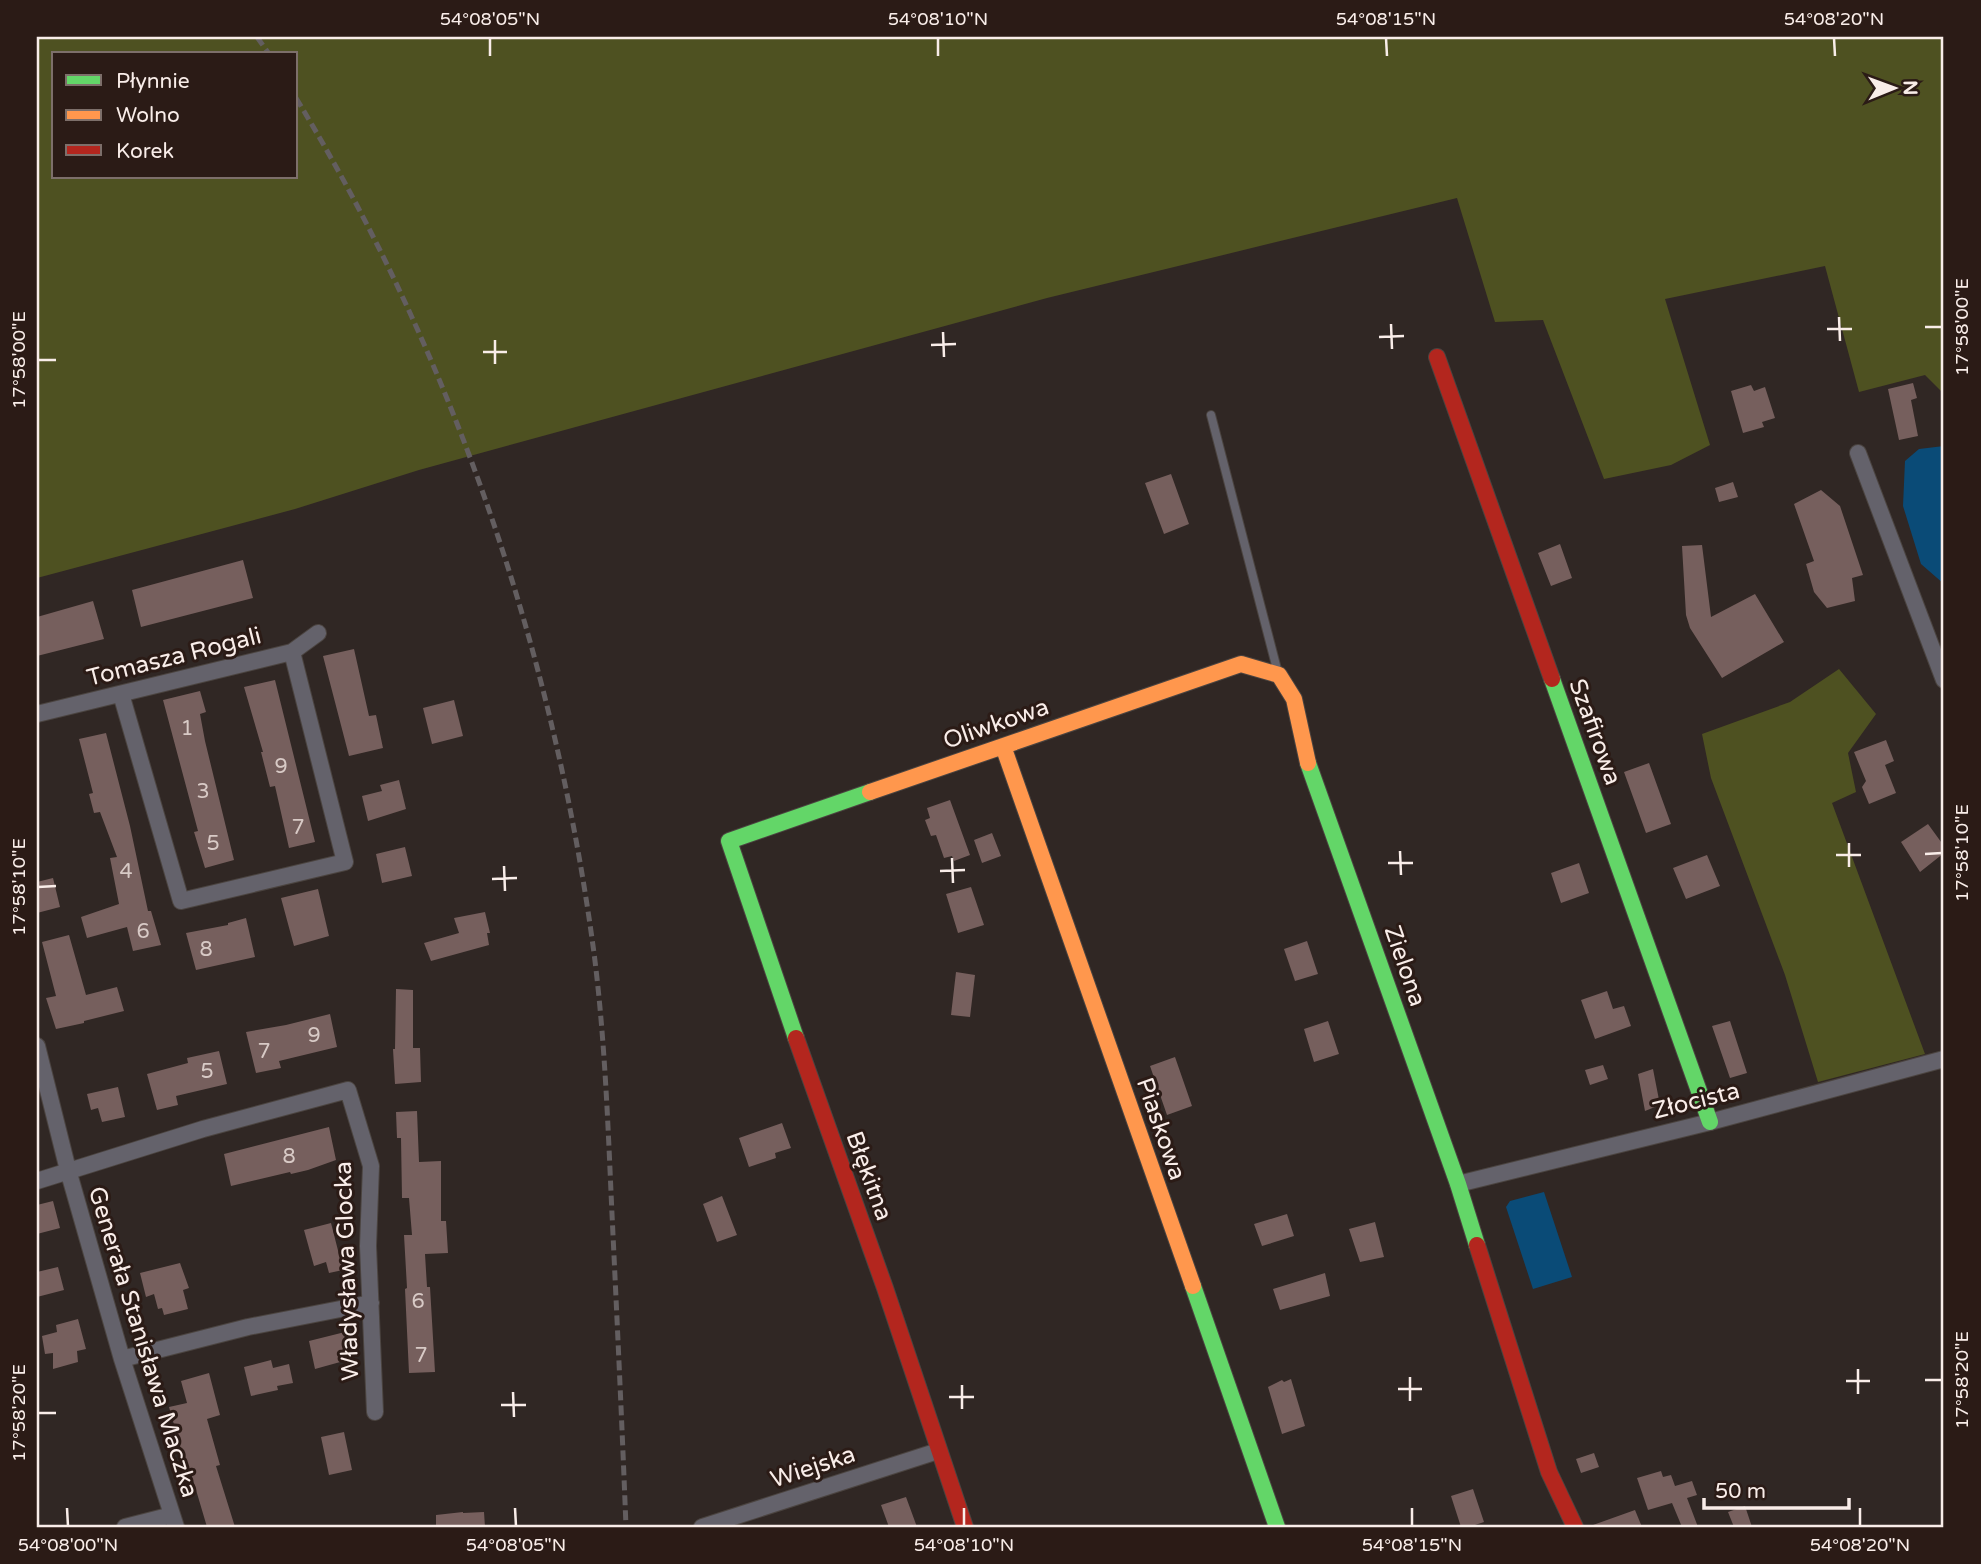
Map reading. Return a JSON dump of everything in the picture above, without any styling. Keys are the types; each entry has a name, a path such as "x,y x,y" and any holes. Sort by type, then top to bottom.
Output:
{"street":[{"name":"Szafirowa","path":"1437,357 1710,1122"},
{"path":"1858,453 1944,680"},
{"name":"Tomasza Rogali","path":"37,714 292,652 318,633"},
{"path":"121,694 181,901 345,862 292,652"},
{"name":"Oliwkowa","path":"729,841 1241,664 1279,675"},
{"name":"Zielona","path":"1279,675 1294,699 1307,760 1458,1184 1549,1472 1575,1527"},
{"name":"Piaskowa","path":"1003,746 1277,1527"},
{"name":"Błękitna","path":"729,841 885,1288 965,1527"},
{"name":"Generała Stanisława Maczka","path":"37,1046 68,1170 122,1359 174,1521"},
{"name":"Złocista","path":"1458,1184 1710,1122 1944,1059"},
{"name":"Władysława Glocka","path":"68,1170 203,1129 348,1090 371,1167 368,1246 374,1412"},
{"path":"37,1181 68,1170"},
{"path":"122,1359 248,1327 371,1303"},
{"name":"Wiejska","path":"702,1527 938,1451"},
{"path":"125,1527 174,1521"}],"lane":[{"name":"Zielona","path":"1211,415 1279,675"}],"green space":[{"path":"37,37 1944,37 1944,394 1925,375 1859,392 1825,266 1665,299 1710,445 1671,465 1604,479 1543,320 1495,322 1457,198 1047,298 419,470 295,509 37,578"},
{"path":"1839,669 1876,714 1848,753 1856,792 1832,803 1925,1054 1818,1082 1785,975 1711,778 1702,734 1790,702"}],"water":[{"path":"1944,446 1944,584 1921,564 1903,506 1905,461 1919,449"},
{"path":"1544,1192 1572,1277 1533,1289 1506,1207 1510,1201"}],"building":[{"path":"1913,383 1917,398 1911,400 1918,436 1899,440 1888,389"},
{"path":"1751,385 1754,391 1765,387 1775,418 1762,422 1764,427 1743,433 1731,391"},
{"path":"1171,474 1189,524 1164,534 1145,483"},
{"path":"1733,482 1738,497 1719,502 1715,488"},
{"path":"1821,490 1840,506 1863,575 1852,578 1855,601 1827,608 1814,592 1806,564 1814,561 1794,504"},
{"path":"1560,544 1572,578 1551,586 1538,553"},
{"path":"1702,545 1711,617 1755,594 1784,642 1722,678 1690,628 1686,615 1682,546"},
{"path":"243,560 253,598 141,627 132,590"},
{"path":"93,601 104,639 37,656 37,617"},
{"path":"354,649 369,716 376,715 383,748 349,756 323,656"},
{"path":"275,680 315,842 289,848 275,786 270,787 244,687"},
{"path":"200,691 206,712 200,714 205,741 234,860 205,868 194,832 198,831 163,700"},
{"path":"454,700 463,736 432,744 423,708"},
{"path":"106,733 148,911 151,911 161,945 133,951 127,927 87,938 81,917 119,904 110,858 117,857 100,812 94,813 89,794 93,793 79,739"},
{"path":"1886,740 1894,761 1885,765 1896,793 1869,804 1862,787 1866,781 1854,752"},
{"path":"1649,763 1671,824 1646,833 1624,772"},
{"path":"399,780 406,809 368,821 362,796 382,791 380,785"},
{"path":"950,800 970,855 954,861 952,856 944,858 936,835 931,836 925,820 930,818 927,808"},
{"path":"1928,824 1944,846 1944,853 1920,872 1901,842"},
{"path":"992,833 1001,856 982,863 974,840"},
{"path":"405,847 412,876 382,883 376,854"},
{"path":"1707,855 1720,886 1686,899 1673,868"},
{"path":"1579,863 1589,893 1561,903 1551,873"},
{"path":"53,878 60,907 37,913 37,882"},
{"path":"971,887 984,925 958,933 946,894"},
{"path":"318,889 329,936 294,946 281,898"},
{"path":"485,912 490,933 487,933 489,945 431,961 424,943 459,933 454,918"},
{"path":"246,918 255,957 196,970 186,933 228,925"},
{"path":"69,935 86,995 117,987 124,1011 56,1029 46,998 56,996 42,942"},
{"path":"1307,941 1318,974 1295,981 1284,949"},
{"path":"956,972 975,975 970,1017 951,1015"},
{"path":"396,989 413,990 413,1048 420,1048 421,1082 395,1084 393,1049"},
{"path":"1607,991 1613,1009 1624,1006 1631,1026 1595,1039 1581,1000"},
{"path":"330,1014 337,1047 279,1061 281,1068 256,1073 246,1032"},
{"path":"1328,1021 1339,1054 1314,1062 1304,1029"},
{"path":"1730,1021 1747,1073 1730,1078 1712,1026"},
{"path":"219,1051 227,1084 176,1096 178,1105 157,1110 147,1074 188,1063 187,1058"},
{"path":"1175,1057 1192,1106 1167,1115 1150,1066"},
{"path":"1603,1065 1608,1079 1590,1085 1585,1070"},
{"path":"1653,1069 1660,1105 1645,1111 1638,1074"},
{"path":"118,1087 125,1117 102,1122 98,1108 91,1110 87,1094"},
{"path":"417,1111 419,1162 441,1161 441,1221 446,1221 448,1253 425,1254 427,1287 430,1287 435,1372 409,1373 404,1235 412,1235 409,1198 402,1198 401,1138 397,1138 396,1112"},
{"path":"782,1123 791,1148 775,1153 776,1158 749,1167 739,1138"},
{"path":"329,1127 336,1160 308,1170 231,1186 224,1154"},
{"path":"722,1196 737,1235 717,1242 703,1204"},
{"path":"53,1201 60,1228 37,1234 37,1205"},
{"path":"1287,1214 1294,1236 1262,1246 1254,1224"},
{"path":"1375,1222 1384,1257 1360,1262 1349,1229"},
{"path":"331,1223 343,1270 329,1273 326,1262 314,1266 304,1230"},
{"path":"180,1263 189,1288 183,1290 188,1309 164,1315 162,1308 158,1309 154,1294 146,1297 140,1273"},
{"path":"58,1267 64,1290 37,1297 37,1272"},
{"path":"1325,1273 1330,1296 1280,1310 1273,1289"},
{"path":"78,1319 86,1349 77,1351 78,1362 53,1369 53,1353 45,1354 42,1336 57,1332 56,1325"},
{"path":"345,1332 351,1359 315,1369 309,1341"},
{"path":"271,1360 273,1368 289,1364 293,1383 277,1386 278,1390 251,1396 244,1367"},
{"path":"209,1373 220,1415 207,1419 220,1465 216,1466 235,1527 207,1527 191,1473 188,1474 169,1407 187,1403 181,1381"},
{"path":"1291,1379 1305,1426 1282,1434 1268,1387"},
{"path":"344,1432 352,1470 329,1475 321,1437"},
{"path":"1594,1453 1599,1467 1581,1473 1576,1459"},
{"path":"1661,1471 1663,1477 1671,1475 1675,1486 1692,1481 1697,1495 1687,1498 1698,1527 1682,1527 1672,1503 1648,1510 1637,1478"},
{"path":"1473,1489 1484,1522 1461,1527 1451,1496"},
{"path":"906,1497 917,1527 889,1527 881,1505"},
{"path":"1745,1506 1752,1527 1734,1527 1728,1512"},
{"path":"1635,1510 1642,1527 1593,1527 1593,1525"},
{"path":"484,1512 485,1527 436,1527 436,1515"}],"railway":[{"path":"257,37 268,52"},
{"path":"298,102 352,197 403,298 449,403 489,510 524,619 553,729 576,841 594,953 601,1018 626,1527"}],"traffic: fast":[{"path":"1552,679 1710,1122"},
{"path":"1308,763 1458,1184 1477,1245"},
{"path":"796,1038 729,841 870,792"},
{"path":"1193,1286 1277,1527"}],"traffic: slow":[{"path":"870,792 1241,664 1279,675 1294,699 1308,763"},
{"path":"1003,746 1193,1286"}],"traffic: jam":[{"path":"1437,357 1552,679"},
{"path":"796,1038 885,1288 965,1527"},
{"path":"1477,1245 1549,1472 1575,1527"}]}
